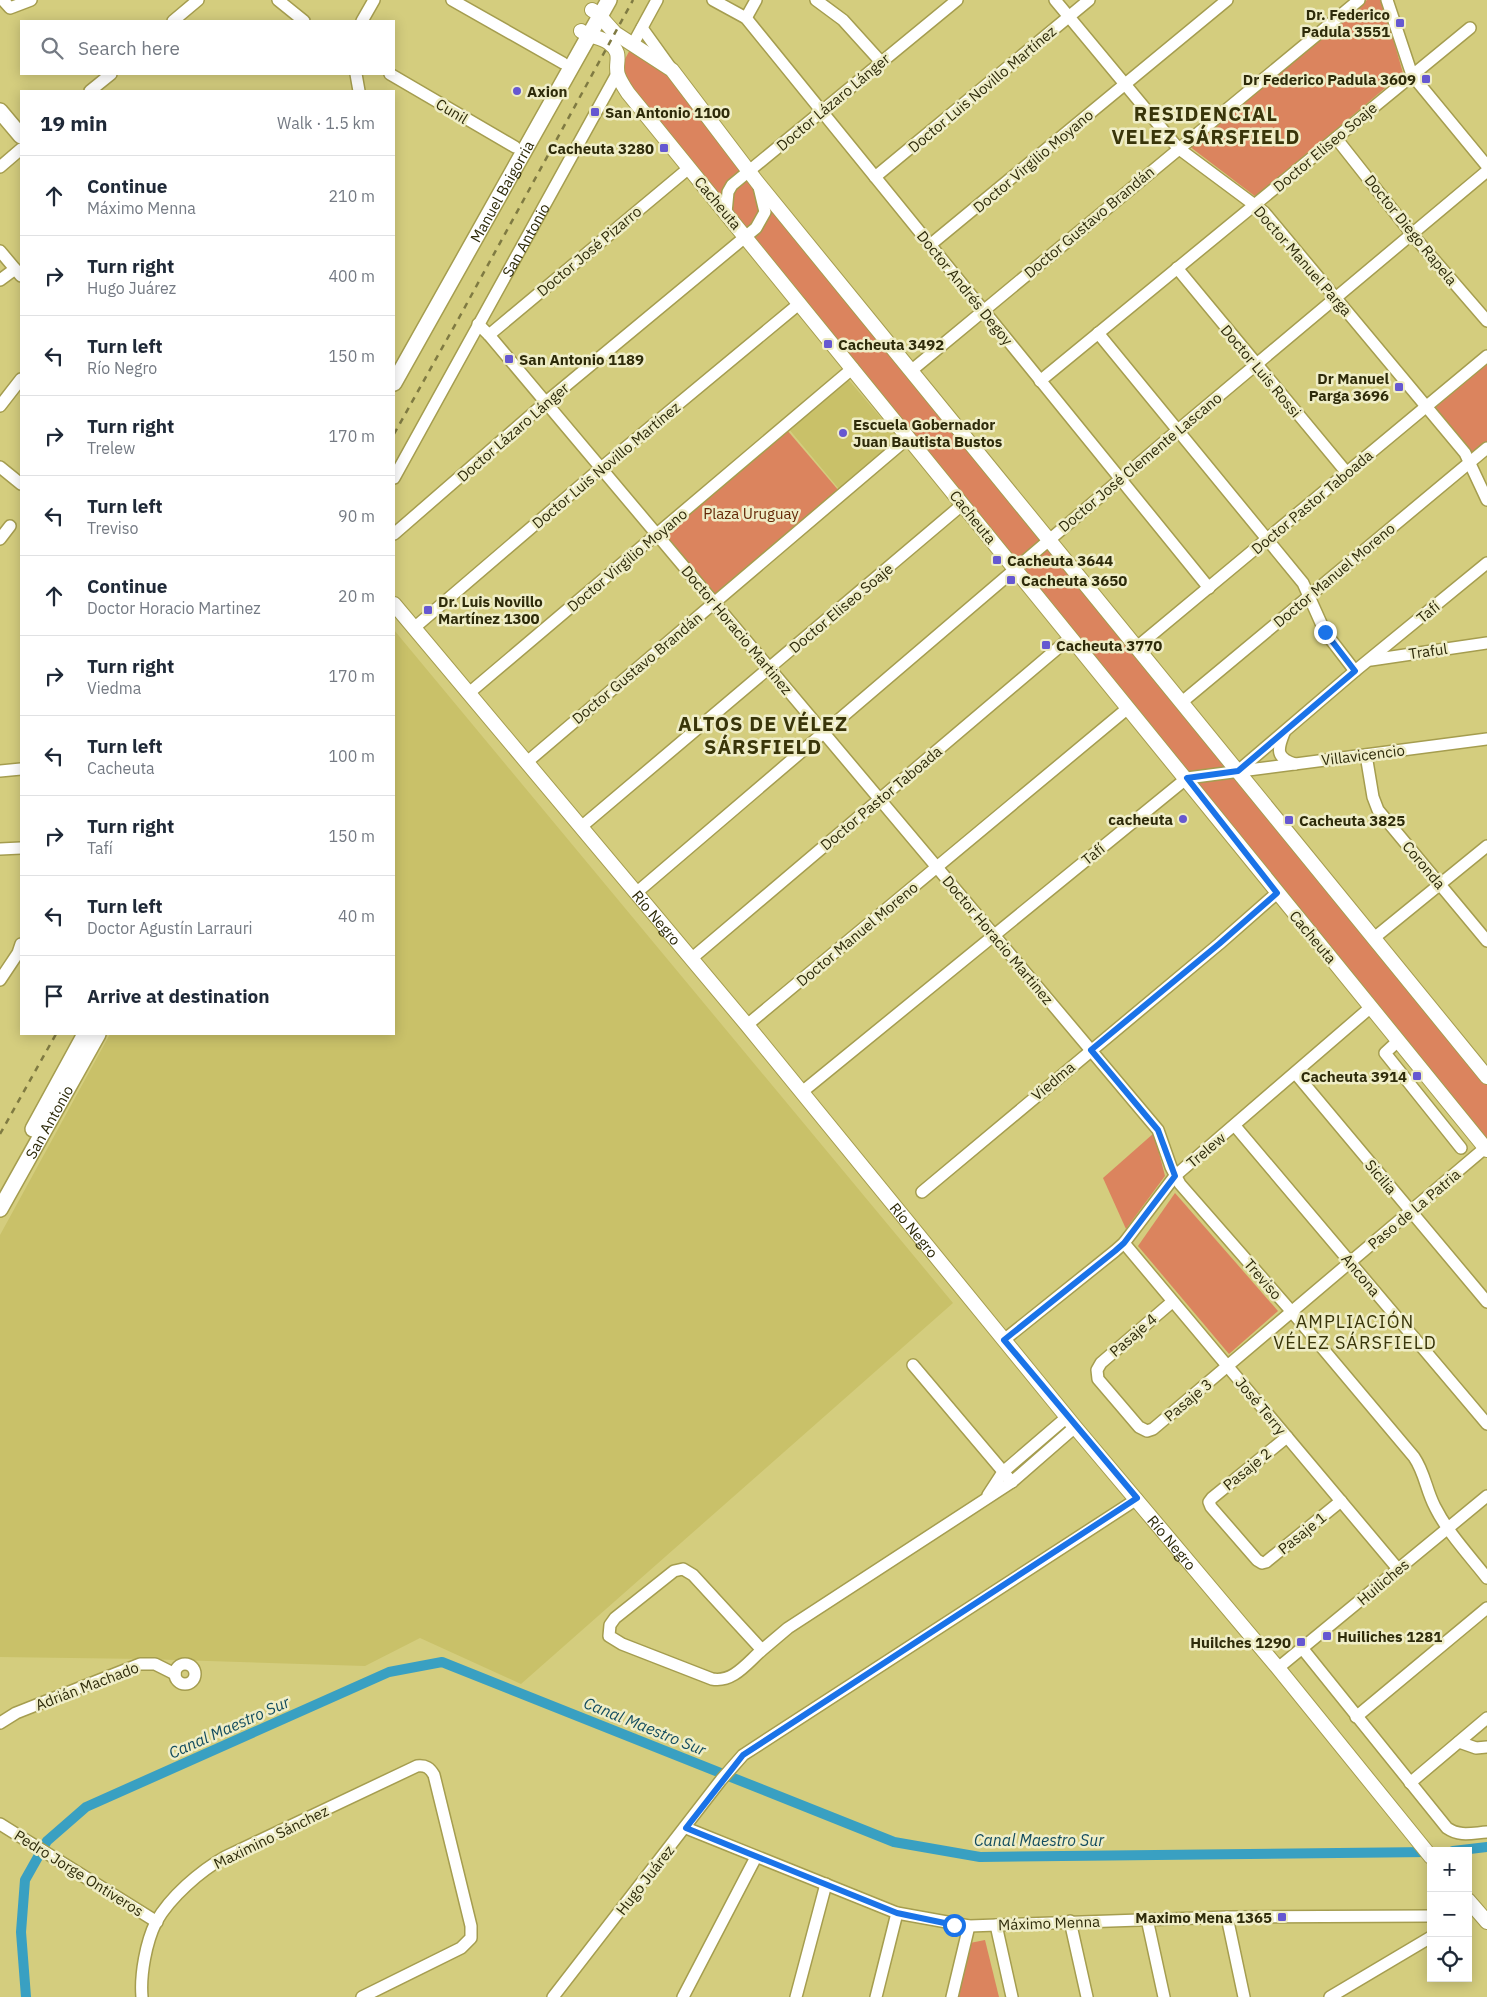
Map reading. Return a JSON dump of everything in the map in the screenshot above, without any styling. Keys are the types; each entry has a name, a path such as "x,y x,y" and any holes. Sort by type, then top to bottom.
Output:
{"main road":[{"name":"Manuel Baigorria","path":"395,381 597,9 609,0"},
{"name":"Manuel Baigorria","path":"395,362 563,63 585,34"},
{"path":"0,111 20,135"},
{"name":"San Antonio","path":"0,1188 84,1035"},
{"name":"San Antonio","path":"0,1209 97,1035"}],"street":[{"path":"7,4 31,0"},
{"path":"174,20 198,0"},
{"path":"278,0 303,20"},
{"path":"363,20 374,0"},
{"path":"452,0 563,63"},
{"name":"San Antonio","path":"395,476 658,0"},
{"name":"Doctor Andrés Degoy","path":"713,0 746,18 1209,588"},
{"path":"746,18 756,0"},
{"path":"816,0 843,20 881,62"},
{"name":"Doctor Lázaro Lánger","path":"726,213 730,189 753,176 821,111 881,62 943,4 957,0"},
{"name":"Doctor Manuel Parga","path":"1055,0 1178,148 1256,204 1264,212 1465,453 1487,500"},
{"name":"Doctor Luis Novillo Martínez","path":"875,177 1089,0"},
{"name":"Doctor Virgilio Moyano","path":"930,246 1227,0"},
{"name":"Doctor Gustavo Brandán","path":"912,370 1359,0"},
{"path":"1387,0 1412,75 1487,166"},
{"path":"597,9 615,33 672,70"},
{"path":"642,28 753,176 1487,1077"},
{"name":"Doctor Eliseo Soaje","path":"1040,381 1470,28"},
{"name":"Cacheuta","path":"585,34 608,42 616,50 618,59 617,74 628,93 1187,778 1277,893 1486,1149"},
{"path":"91,90 110,75"},
{"path":"356,75 359,90"},
{"name":"Cunil","path":"392,75 515,147"},
{"name":"Doctor Diego Rapela","path":"1336,138 1411,233 1487,321"},
{"path":"0,167 20,150"},
{"name":"Doctor José Pizarro","path":"489,335 689,168"},
{"name":"Doctor José Clemente Lascano","path":"636,893 1255,364 1487,171"},
{"name":"Doctor Lázaro Lánger","path":"395,533 546,402 756,228 765,212 764,201 753,176"},
{"path":"0,251 18,272 0,280"},
{"name":"Doctor Luis Rossi","path":"1177,268 1347,473"},
{"name":"Doctor Luis Novillo Martínez","path":"414,628 601,468 800,303"},
{"name":"Doctor Horacio Martinez","path":"478,324 546,402 1112,1074"},
{"path":"1098,333 1303,583 1325,632 1355,671"},
{"name":"Doctor Pastor Taboada","path":"1137,647 1487,356"},
{"name":"Doctor Virgilio Moyano","path":"469,693 853,368"},
{"path":"0,406 20,380"},
{"name":"Doctor Gustavo Brandán","path":"526,762 908,438"},
{"name":"Doctor Manuel Moreno","path":"1182,702 1487,448"},
{"path":"0,467 20,483"},
{"name":"Doctor Eliseo Soaje","path":"581,827 963,504"},
{"path":"0,539 10,526"},
{"name":"Tafí","path":"1238,771 1355,671 1487,563"},
{"name":"Río Negro","path":"395,605 747,1025 1071,1422 1137,1498 1278,1668 1427,1852"},
{"name":"Doctor Pastor Taboada","path":"692,959 1071,637"},
{"name":"Traful","path":"1370,660 1487,643"},
{"name":"Doctor Manuel Moreno","path":"747,1025 1128,708"},
{"path":"1285,732 1279,750 1281,756 1287,762 1295,764"},
{"name":"Villavicencio","path":"1238,771 1487,739"},
{"name":"Coronda","path":"1366,755 1375,805 1487,941"},
{"path":"0,771 20,769"},
{"path":"1187,778 1238,771"},
{"name":"Tafí","path":"802,1092 1187,778"},
{"path":"1374,938 1487,846"},
{"path":"0,849 20,848"},
{"name":"Viedma","path":"922,1192 1219,944 1277,893"},
{"path":"0,980 14,960 20,946"},
{"name":"Trelew","path":"1004,1340 1124,1243 1175,1176 1296,1074 1371,1007"},
{"path":"1398,1040 1385,1053 1461,1148"},
{"name":"Treviso","path":"1112,1074 1158,1130 1175,1176 1414,1457 1424,1475 1433,1504 1448,1529 1487,1578"},
{"name":"Sicilia","path":"1296,1074 1487,1302"},
{"name":"Ancona","path":"1235,1126 1487,1424"},
{"name":"Paso de La Patria","path":"1228,1366 1486,1149"},
{"name":"José Terry","path":"1124,1243 1398,1569"},
{"name":"Pasaje 4","path":"1147,1431 1139,1427 1098,1379 1097,1370 1101,1363 1172,1302"},
{"path":"913,1365 1012,1482"},
{"name":"Pasaje 3","path":"1147,1431 1154,1429 1228,1366"},
{"path":"986,1498 1003,1472 1071,1422"},
{"path":"762,1650 693,1575 683,1569 674,1571 615,1618 608,1631 612,1639 622,1644 721,1681 735,1675 788,1628 1012,1482 1071,1422"},
{"name":"Pasaje 2","path":"1262,1563 1257,1560 1209,1502 1287,1437"},
{"name":"Huiliches","path":"1278,1668 1487,1496"},
{"name":"Hugo Juárez","path":"554,1997 743,1755 1137,1498"},
{"name":"Pasaje 1","path":"1262,1563 1266,1562 1341,1501"},
{"path":"1356,1717 1487,1608"},
{"path":"1302,1648 1356,1717 1448,1828 1454,1833 1462,1835 1487,1832"},
{"name":"Adrián Machado","path":"0,1723 16,1713 140,1664 155,1664 175,1674"},
{"path":"1410,1783 1487,1718"},
{"path":"1459,1742 1476,1748 1487,1747"},
{"name":"Maximino Sánchez","path":"142,1997 143,1969 157,1922 201,1872 215,1863 417,1766 423,1765 434,1775 472,1932 468,1943 461,1948 362,1997"},
{"name":"Pedro Jorge Ontiveros","path":"0,1824 35,1844 157,1922"},
{"name":"Máximo Menna","path":"686,1828 897,1913 969,1926 1227,1917 1427,1916"},
{"path":"683,1997 756,1857"},
{"path":"796,1997 826,1884"},
{"path":"1472,1909 1487,1922"},
{"path":"876,1997 897,1913"},
{"path":"1227,1917 1244,1997"},
{"path":"1147,1919 1164,1997"},
{"path":"1070,1921 1087,1997"},
{"path":"996,1925 1012,1997"},
{"path":"952,1997 969,1926"},
{"path":"1330,1997 1427,1939"}],"shaded area":[{"name":"Escuela Gobernador Juan Bautista Bustos","path":"847,378 898,438 839,489 788,428"},
{"path":"395,631 953,1303 521,1684 420,1638 365,1666 144,1659 0,1657 0,1235 109,1035 395,1035"}],"green space":[{"path":"1367,0 1382,0 1403,73 1256,197 1189,146"},
{"path":"633,44 664,64 1487,1077 1487,1150 617,74"},
{"path":"1487,361 1487,443 1472,456 1430,407"},
{"name":"Plaza Uruguay","path":"787,430 839,491 715,595 664,534"},
{"path":"1154,1133 1165,1176 1126,1229 1103,1178"},
{"path":"1175,1193 1278,1311 1229,1354 1138,1246"},
{"path":"985,1940 999,1997 956,1997 970,1943"}],"waterway":[{"name":"Canal Maestro Sur","path":"26,1997 21,1932 25,1880 47,1841 86,1807 389,1672 442,1662 894,1842 980,1857 1427,1852"},
{"name":"Canal Maestro Sur","path":"1472,1849 1487,1847"}],"railway":[{"path":"395,432 633,0"},
{"path":"0,1134 55,1035"}],"place":[{"name":"Dr. Federico Padula 3551","path":"1400,23"},
{"name":"Dr Federico Padula 3609","path":"1426,79"},
{"name":"Axion","path":"517,91"},
{"name":"San Antonio 1100","path":"595,112"},
{"name":"Cacheuta 3280","path":"664,148"},
{"name":"Cacheuta 3492","path":"828,344"},
{"name":"San Antonio 1189","path":"509,359"},
{"name":"Dr Manuel Parga 3696","path":"1399,387"},
{"name":"Escuela Gobernador Juan Bautista Bustos","path":"843,433"},
{"name":"Cacheuta 3644","path":"997,560"},
{"name":"Cacheuta 3650","path":"1011,580"},
{"name":"Dr. Luis Novillo Martínez 1300","path":"428,610"},
{"name":"Cacheuta 3770","path":"1046,645"},
{"name":"cacheuta","path":"1183,819"},
{"name":"Cacheuta 3825","path":"1289,820"},
{"name":"Cacheuta 3914","path":"1417,1076"},
{"name":"Huiliches 1281","path":"1327,1636"},
{"name":"Huilches 1290","path":"1301,1642"},
{"name":"Maximo Mena 1365","path":"1282,1917"}],"district":[{"name":"RESIDENCIAL VELEZ SÁRSFIELD","path":"1206,124"},
{"name":"ALTOS DE VÉLEZ SÁRSFIELD","path":"763,734"},
{"name":"AMPLIACIÓN VÉLEZ SÁRSFIELD","path":"1355,1331"}],"route":[{"path":"954,1925 897,1913 686,1828 743,1755 1137,1498 1075,1427 1004,1340 1124,1243 1175,1176 1158,1130 1091,1050 1219,944 1277,893 1187,778 1238,771 1355,671 1325,632"}]}
